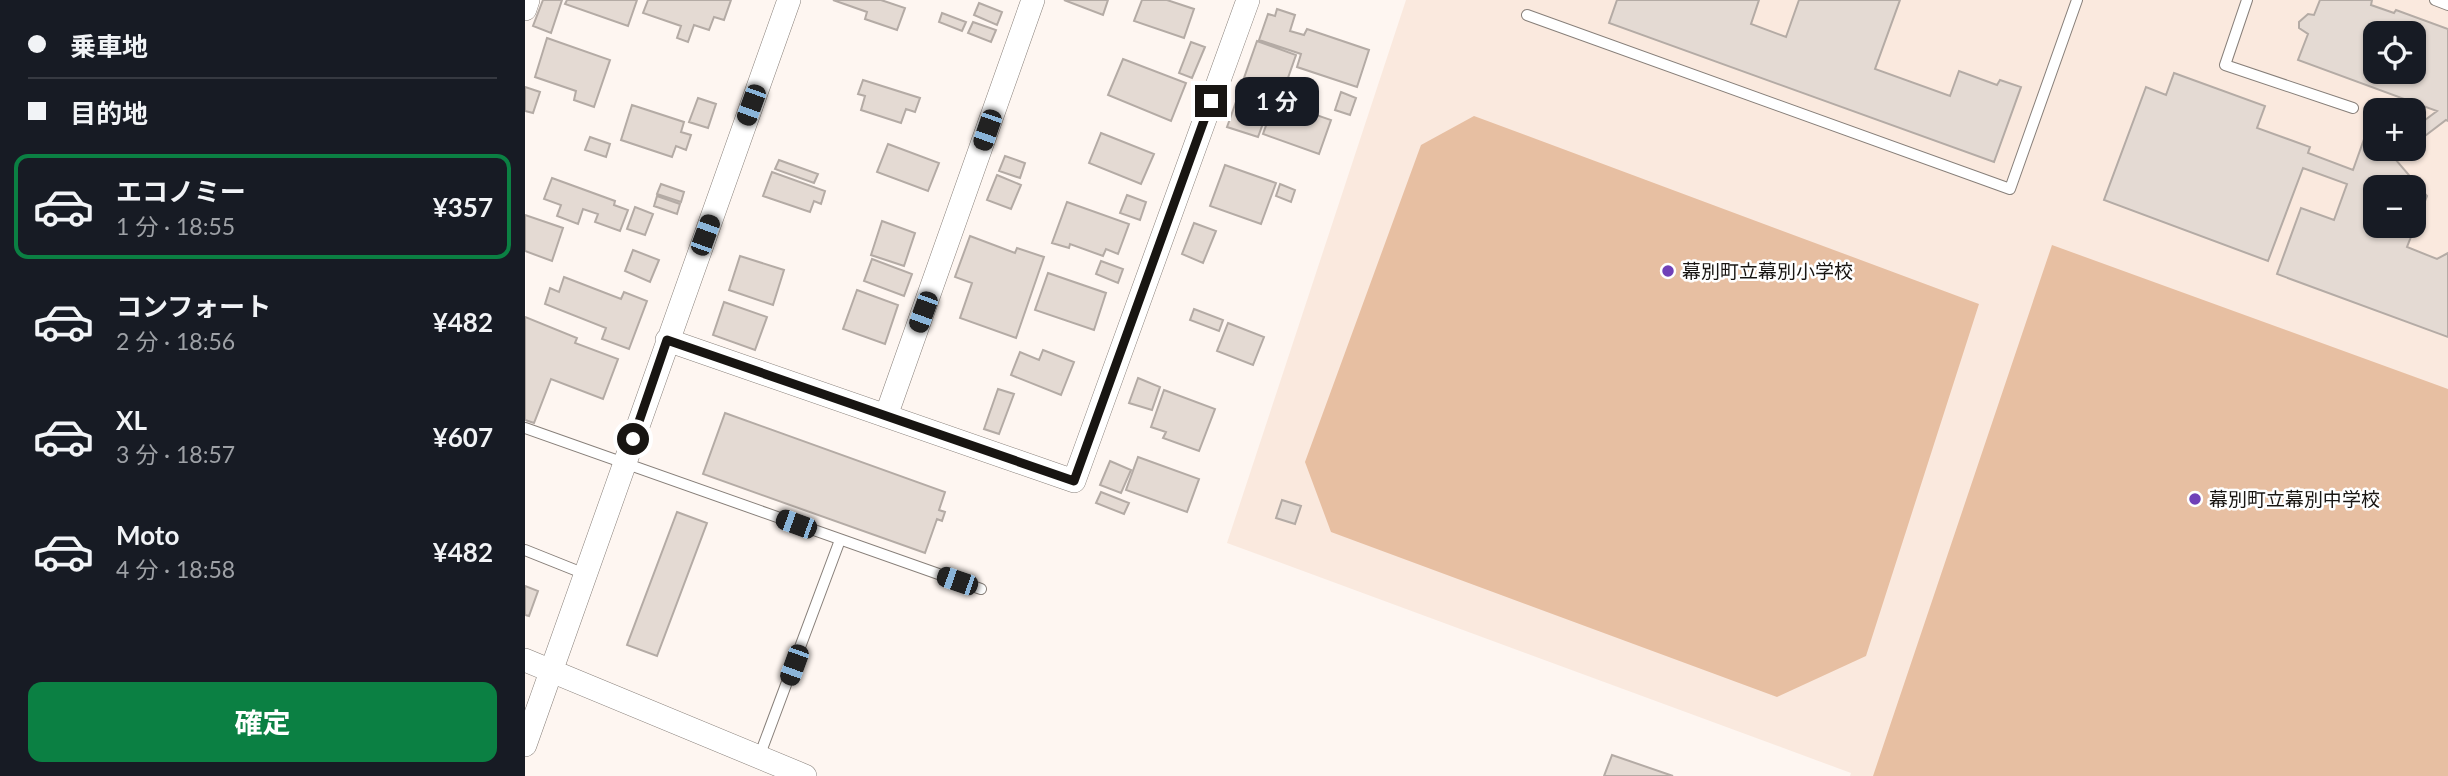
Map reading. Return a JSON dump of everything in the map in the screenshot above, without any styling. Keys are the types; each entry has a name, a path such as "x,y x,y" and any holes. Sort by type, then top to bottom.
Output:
{"street":[{"path":"525,9 528,0"},
{"path":"525,745 789,0"},
{"path":"886,416 1033,0"},
{"path":"667,340 1074,481 1248,0"},
{"path":"525,660 805,776"}],"lane":[{"path":"1527,15 2010,189 2077,0"},
{"path":"2248,0 2225,65 2353,108"},
{"path":"2435,0 2448,5"},
{"path":"525,428 981,589"},
{"path":"759,757 840,540"},
{"path":"525,550 585,574"}],"shaded area":[{"path":"1406,0 2448,0 2448,776 1850,776 1851,773 1227,543"},
{"path":"1474,116 1979,304 1866,656 1777,697 1331,532 1305,462 1421,145"},
{"name":"幕別町立幕別中学校","path":"2052,245 2448,389 2448,776 1873,776"}],"building":[{"path":"543,0 562,0 551,33 533,26"},
{"path":"567,0 637,0 628,26 565,4"},
{"path":"648,0 731,0 724,20 714,17 709,30 694,25 688,42 677,38 681,26 643,13"},
{"path":"833,0 881,0 905,8 897,30 865,19 867,12"},
{"path":"1064,0 1108,0 1103,15"},
{"path":"1142,0 1167,0 1194,9 1184,38 1134,21"},
{"path":"1617,0 1759,0 1751,24 1786,37 1799,0 1900,0 1875,69 1950,96 1959,71 1997,85 2000,80 2021,87 1994,162 1609,23"},
{"path":"2320,0 2372,0 2371,5 2394,13 2396,10 2448,29 2448,121 2426,135 2426,119 2437,111 2426,107 2426,98 2402,98 2363,84 2426,84 2426,21 2363,21 2363,84 2298,60 2308,34 2299,28 2299,22 2308,14 2314,15"},
{"path":"979,3 1002,12 997,25 974,15"},
{"path":"1277,9 1295,15 1290,31 1304,35 1307,29 1369,50 1357,87 1297,67 1301,54 1259,40 1268,14 1275,16"},
{"path":"942,13 966,22 962,31 939,22"},
{"path":"973,22 996,30 991,42 968,33"},
{"path":"547,38 610,60 594,107 574,100 576,91 535,77"},
{"path":"1257,41 1296,55 1283,92 1244,78"},
{"path":"1191,42 1205,47 1192,78 1179,73"},
{"path":"1123,59 1186,83 1171,121 1108,95"},
{"path":"2174,73 2265,106 2257,128 2310,147 2308,153 2353,170 2363,142 2363,161 2397,161 2409,175 2363,175 2363,238 2411,238 2407,247 2437,259 2448,253 2448,337 2277,274 2301,208 2334,220 2347,184 2303,168 2268,261 2104,200 2146,87 2166,95"},
{"path":"863,80 920,98 915,112 906,109 901,123 861,110 865,96 858,94"},
{"path":"1242,85 1273,96 1258,137 1227,127"},
{"path":"525,87 540,92 533,113 525,111"},
{"path":"1341,92 1356,98 1350,115 1335,110"},
{"path":"1277,95 1298,102 1296,108 1331,120 1319,154 1263,134"},
{"path":"698,98 716,104 708,128 689,122"},
{"path":"632,105 684,122 681,132 691,135 686,150 676,146 672,157 621,140"},
{"path":"1101,133 1154,154 1141,184 1089,163"},
{"path":"590,137 610,144 606,157 585,150"},
{"path":"888,144 939,163 928,191 877,172"},
{"path":"1005,156 1025,163 1020,178 999,171"},
{"path":"779,160 818,174 814,183 775,169"},
{"path":"1225,165 1276,183 1261,224 1210,206"},
{"path":"772,172 825,191 821,204 814,201 810,212 763,196"},
{"path":"997,175 1021,185 1011,209 987,200"},
{"path":"552,178 615,201 614,205 628,210 620,231 595,222 598,214 583,209 578,224 557,216 561,205 544,199"},
{"path":"661,184 684,192 681,202 657,194"},
{"path":"1280,184 1295,190 1291,202 1276,196"},
{"path":"1127,195 1146,202 1140,220 1120,213"},
{"path":"657,196 680,204 677,214 654,206"},
{"path":"1067,202 1129,224 1118,254 1106,249 1103,256 1070,244 1069,248 1052,243"},
{"path":"635,207 653,214 645,235 627,229"},
{"path":"525,215 563,228 552,261 525,251"},
{"path":"882,221 915,233 904,266 871,255"},
{"path":"1194,223 1216,231 1203,263 1182,254"},
{"path":"970,236 1015,253 1017,248 1044,257 1016,338 960,318 972,283 955,277"},
{"path":"633,250 659,260 650,282 625,271"},
{"path":"740,256 784,270 773,305 729,290"},
{"path":"872,259 912,274 904,296 864,281"},
{"path":"1101,261 1123,269 1118,283 1096,274"},
{"path":"1048,273 1106,293 1094,330 1035,310"},
{"path":"564,277 621,299 624,292 647,301 629,349 602,339 606,328 545,304 550,288 559,292"},
{"path":"857,290 898,305 885,344 843,329"},
{"path":"724,302 767,317 755,350 713,335"},
{"path":"1194,309 1223,320 1219,331 1190,320"},
{"path":"525,317 577,338 575,343 618,359 603,399 551,379 534,423 525,420"},
{"path":"1228,323 1264,337 1253,365 1217,351"},
{"path":"1043,350 1074,362 1061,395 1011,375 1020,352 1039,360"},
{"path":"1138,378 1160,387 1152,410 1129,403"},
{"path":"998,389 1014,394 999,434 984,429"},
{"path":"1164,390 1215,409 1199,451 1163,438 1166,432 1151,427"},
{"path":"725,413 945,492 939,510 945,512 942,521 937,519 925,553 703,474"},
{"path":"1138,457 1199,479 1187,512 1126,490"},
{"path":"1110,461 1131,470 1121,493 1100,485"},
{"path":"1101,492 1129,503 1124,514 1096,503"},
{"path":"1282,500 1301,506 1295,524 1276,518"},
{"path":"677,512 707,523 657,656 627,645"},
{"path":"525,586 538,591 529,616 525,615"},
{"path":"1612,755 1673,776 1604,776"}],"place":[{"name":"幕別町立幕別小学校","path":"1668,271"},
{"name":"幕別町立幕別中学校","path":"2195,499"}],"route":[{"path":"633,439 667,340 1074,481 1211,101"}]}
